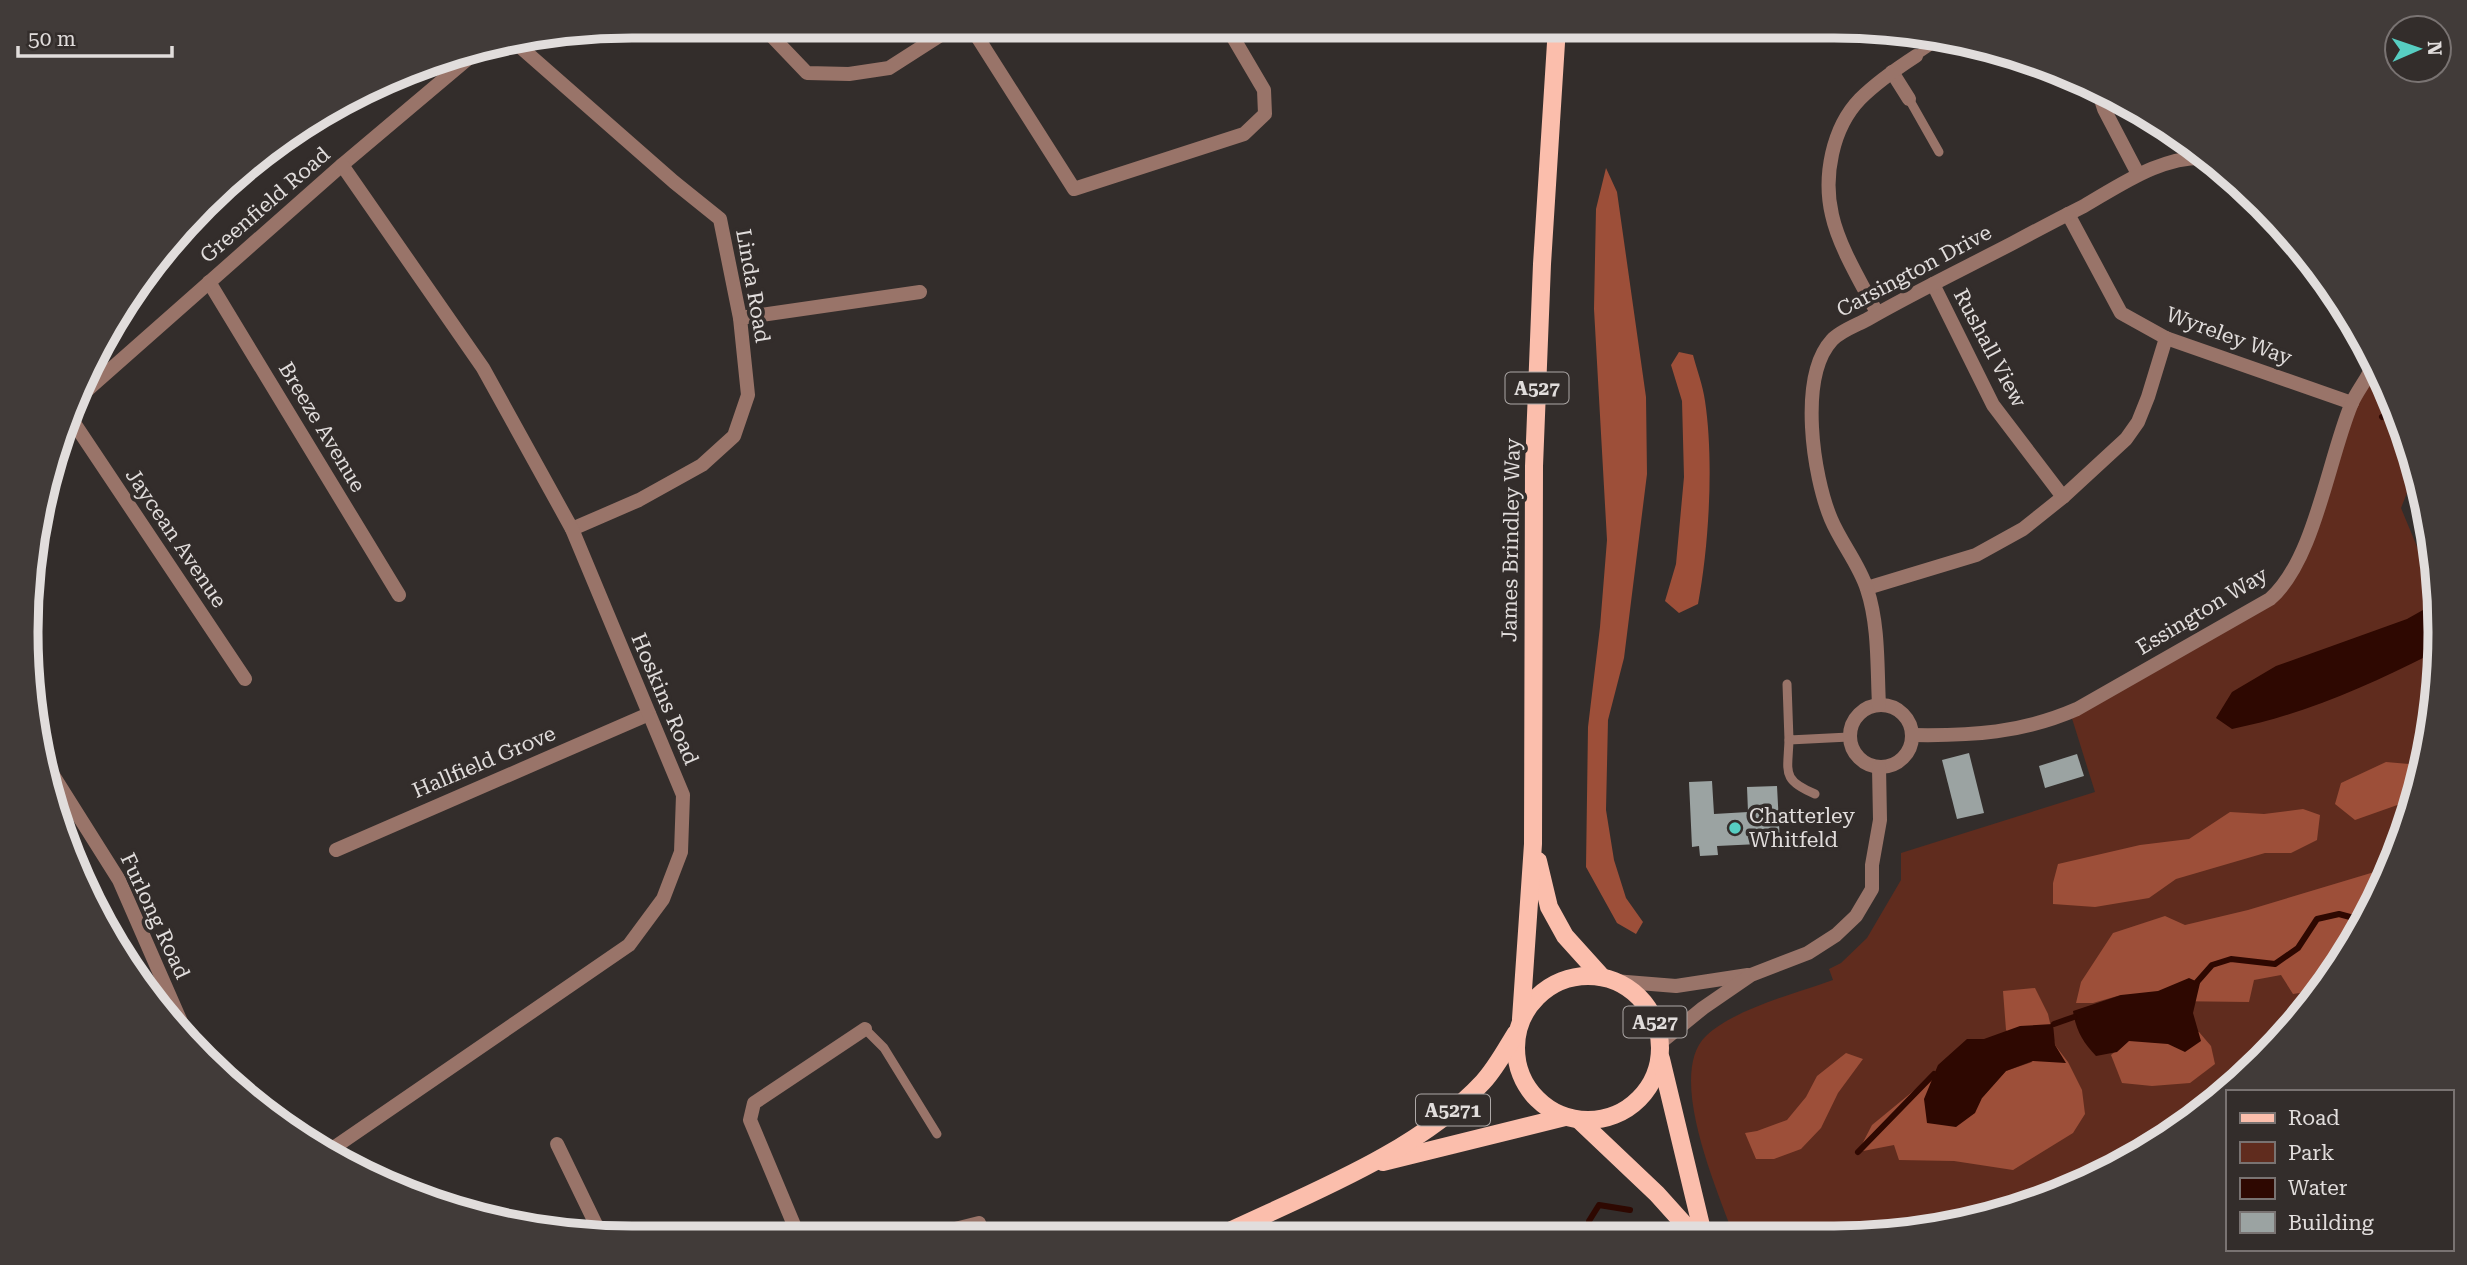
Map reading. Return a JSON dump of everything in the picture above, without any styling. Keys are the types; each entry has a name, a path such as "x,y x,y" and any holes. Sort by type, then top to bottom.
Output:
{"main road":[{"name":"James Brindley Way","path":"1519,1025 1533,844 1534,466 1542,264 1556,38"},
{"name":"James Brindley Way","path":"1533,844 1549,907 1564,936 1608,979"},
{"path":"1519,1025 1534,999 1558,982 1581,976 1608,979"},
{"name":"A527","path":"1608,979 1636,994 1652,1014 1701,1226"},
{"name":"A527","path":"1519,1025 1516,1050 1520,1074 1533,1096 1552,1112 1572,1119 1608,1118 1632,1106 1643,1096 1656,1073 1660,1049"},
{"name":"A5271","path":"1240,1226 1367,1166 1446,1117 1485,1081 1519,1025"},
{"name":"A527","path":"1572,1119 1657,1195 1686,1226"},
{"name":"A5271","path":"1367,1166 1572,1119"}],"street":[{"path":"773,38 807,73 849,74 889,68 936,38"},
{"path":"978,38 1074,189 1244,134 1265,114 1265,90 1234,38"},
{"name":"Linda Road","path":"523,49 720,219 740,318 748,395 734,436 702,465 639,500 572,529"},
{"path":"1877,313 1832,216 1829,180 1832,150 1844,123 1859,101 1892,72 1916,56"},
{"name":"Greenfield Road","path":"93,385 342,165 462,64"},
{"path":"1892,72 1909,99"},
{"path":"2102,103 2138,174"},
{"name":"Carsington Drive","path":"1879,705 1874,624 1867,588 1831,520 1817,479 1812,394 1817,365 1833,338 1877,313 2068,214 2138,174 2170,162 2192,158"},
{"name":"Hoskins Road","path":"334,1147 629,945 663,899 681,852 683,794 572,529 483,368 342,165"},
{"name":"Wyreley Way","path":"2068,214 2121,313 2166,338 2352,403"},
{"name":"Breeze Avenue","path":"208,282 399,595"},
{"name":"Rushall View","path":"1933,285 1993,405 2063,498"},
{"path":"740,318 920,292"},
{"path":"1867,588 1976,555 2023,528 2063,498 2126,439 2138,422 2166,338"},
{"name":"Essington Way","path":"1912,735 2003,731 2055,718 2077,709 2270,599 2283,587 2294,570 2315,517 2352,403 2368,373"},
{"name":"Jaycean Avenue","path":"76,426 246,679"},
{"path":"1879,705 1894,707 1904,715 1910,724 1912,735 1909,749 1902,760 1879,768 1866,764 1857,757 1851,748 1849,737 1851,725 1858,715 1867,707 1879,705"},
{"name":"Hallfield Grove","path":"335,850 649,713"},
{"path":"1608,979 1676,986 1751,975 1808,953 1836,935 1856,916 1872,888 1872,865 1880,820 1879,768"},
{"name":"Furlong Road","path":"59,784 119,880 177,1014"},
{"path":"1660,1049 1703,1008 1751,975"},
{"path":"794,1226 750,1120 754,1102 865,1029"},
{"path":"557,1144 597,1225"},
{"path":"968,1226 979,1223"}],"lane":[{"path":"1916,56 1930,47"},
{"path":"1909,99 1939,152"},
{"path":"1787,684 1788,775 1798,787 1815,794"},
{"path":"1788,740 1849,737"},
{"path":"865,1029 884,1048 937,1134"}],"green space":[{"path":"2373,382 2397,442 2408,479 2410,486 2401,508 2420,554 2423,553 2427,594 2427,671 2417,748 2397,823 2383,860 2349,930 2306,994 2255,1053 2196,1104 2132,1147 2062,1181 1988,1206 1912,1221 1873,1225 1730,1226 1707,1162 1693,1103 1691,1077 1695,1054 1706,1036 1718,1026 1749,1010 1833,980 1829,969 1841,963 1867,938 1901,880 1901,853 2095,792 2070,712 2283,588 2352,403"}],"shaded area":[{"path":"1606,168 1617,192 1646,397 1647,474 1624,658 1608,720 1606,810 1614,860 1626,898 1643,922 1636,934 1617,923 1586,867 1588,727 1607,540 1594,309 1596,209"},
{"path":"1679,352 1693,355 1703,390 1708,424 1710,476 1705,556 1698,604 1679,613 1665,601 1676,564 1684,477 1682,401 1671,365"},
{"path":"2386,762 2413,763 2403,803 2355,820 2335,804 2341,783"},
{"path":"2303,809 2320,815 2317,840 2291,853 2265,853 2176,879 2149,898 2095,907 2053,904 2053,883 2058,864 2140,845 2189,839 2230,812 2264,814"},
{"path":"2378,871 2349,930 2308,992 2293,994 2281,975 2254,980 2249,1002 2167,1001 2121,995 2093,1003 2076,1003 2081,982 2113,933 2165,916 2185,925 2248,910"},
{"path":"2035,988 2048,1014 2055,1045 2068,1062 2082,1090 2085,1114 2073,1133 2013,1170 1954,1161 1899,1160 1894,1145 1858,1152 1872,1125 1934,1074 1982,1098 2006,1071 2032,1062 2021,1044 2006,1030 2003,991"},
{"path":"2168,1029 2199,1032 2211,1046 2215,1064 2190,1083 2152,1086 2122,1083 2111,1055 2128,1041"},
{"path":"1846,1053 1863,1059 1838,1093 1821,1128 1801,1149 1774,1159 1756,1159 1745,1133 1787,1120 1806,1097 1817,1076"}],"water":[{"path":"2427,610 2427,656 2357,689 2283,716 2232,729 2216,718 2232,692 2276,666"},
{"path":"2189,978 2200,983 2193,1013 2201,1041 2185,1052 2168,1044 2129,1041 2117,1052 2096,1056 2081,1036 2073,1011 2121,995 2158,991"},
{"path":"2053,1024 2055,1045 2066,1063 2033,1061 2006,1071 1982,1098 1975,1113 1956,1127 1927,1123 1924,1099 1938,1065 1967,1039 1984,1039 2020,1026"}],"building":[{"path":"1969,753 1984,813 1957,819 1942,760"},
{"path":"2077,754 2084,776 2045,788 2039,766"},
{"name":"Chatterley Whitfeld","path":"1712,781 1714,814 1748,812 1747,787 1777,786 1780,843 1717,846 1718,855 1700,856 1699,846 1692,847 1689,782"}],"waterway":[{"path":"2382,417 2387,415"},
{"path":"2197,982 2212,965 2231,959 2275,964 2298,948 2317,919 2339,914 2355,918"},
{"path":"2054,1024 2074,1017"},
{"path":"1858,1152 1934,1074"},
{"path":"1589,1226 1589,1221 1599,1205 1630,1210"}],"place":[{"name":"Chatterley Whitfeld","path":"1735,828"}]}
